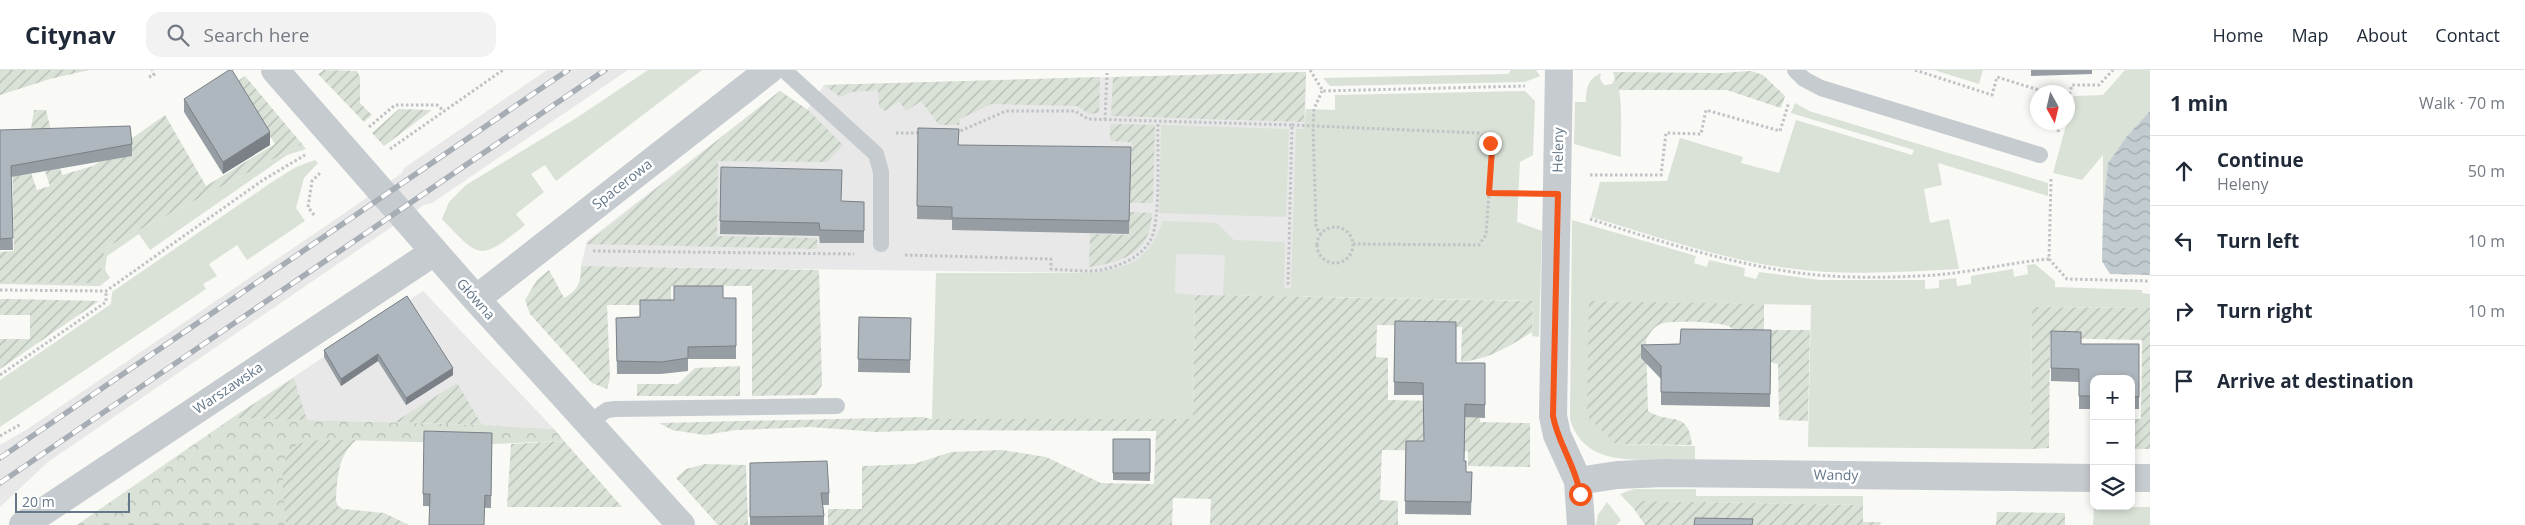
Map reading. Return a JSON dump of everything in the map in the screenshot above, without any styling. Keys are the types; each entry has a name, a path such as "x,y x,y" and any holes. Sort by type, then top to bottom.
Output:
{"street":[{"name":"Spacerowa","path":"476,299 769,70"},
{"name":"Heleny","path":"1560,70 1553,416 1558,434 1578,480 1581,525"},
{"name":"Główna","path":"279,71 434,252 681,525"},
{"name":"Warszawska","path":"23,525 434,252"},
{"name":"Wandy","path":"1578,480 1618,475 1663,473 2090,478"},
{"path":"2135,478 2150,478"}],"lane":[{"path":"784,70 872,148 878,159 881,172 881,244"},
{"path":"1795,70 1804,79 1821,88 2040,155"},
{"path":"588,423 606,410 615,408 836,406"}],"path":[{"path":"150,76 154,75 152,70"},
{"path":"383,154 503,70"},
{"path":"1310,70 1322,91"},
{"path":"1915,70 1992,95 1997,77 2030,87"},
{"path":"2075,85 2099,85 2113,70"},
{"path":"1105,120 1107,73"},
{"path":"1322,91 1533,86"},
{"path":"1320,235 1316,227 1313,126 1314,109 1322,91"},
{"path":"1584,175 1661,175 1666,133 1701,134 1706,110 1780,132 1792,94"},
{"path":"369,127 395,105 437,105 444,111"},
{"path":"950,133 960,133 1006,111 1074,111 1088,119 1480,133 1488,139 1492,149 1486,235 1479,245 1353,244"},
{"path":"900,255 1051,259 1051,269 1093,270 1117,265 1129,260 1146,248 1155,230 1158,122"},
{"path":"1288,286 1292,125"},
{"path":"872,148 883,133 922,133"},
{"path":"0,290 106,291 263,180 308,154"},
{"path":"314,215 308,207 312,181 323,170"},
{"path":"2045,176 2051,178 2049,259 2067,278 2150,281"},
{"path":"1489,193 1558,204 1574,214 1721,257 1768,268 1827,276 1946,274 2049,259"},
{"path":"1338,227 1346,230 1353,244 1349,257 1340,262 1330,262 1319,254 1317,244 1320,235 1328,228 1338,227"},
{"path":"584,250 861,254"},
{"path":"0,375 106,302 106,291"},
{"path":"0,436 21,424"}],"shaded area":[{"path":"547,70 628,70 432,203 424,205 48,462 0,507 0,445 26,430 355,206 402,173 404,168"},
{"path":"1306,72 1302,298 1179,295 1140,277 1090,273 581,266 587,241 780,91 807,110 824,85"},
{"path":"423,291 554,429 482,425 232,418"}],"green space":[{"path":"0,70 89,70 50,79 0,95"},
{"path":"324,70 357,71 360,77 360,103 372,115 364,122 318,74"},
{"path":"648,70 702,70 556,181 545,165 531,174 544,192 516,214 525,225 499,245 489,250 481,251 474,248 465,242 442,219 449,202 466,185 578,117"},
{"path":"1511,70 1536,70 1540,76 1525,82 1330,86 1323,78 1508,74"},
{"path":"1934,70 1983,70 1979,84"},
{"path":"2125,70 2150,70 2150,111 2127,136 2108,163 2103,208 2103,155 2082,180 2053,173 2065,130 2075,130 2075,96 2103,95"},
{"path":"1751,71 1763,75 1785,96 1781,108 1727,90 1619,90 1613,72 1721,73"},
{"path":"1306,72 1304,122 1111,116 1113,77"},
{"path":"1613,72 1617,81 1621,102 1621,157 1574,144 1575,102 1586,102 1591,81 1601,73 1600,79 1604,85 1612,84 1615,78"},
{"path":"245,76 302,144 105,248 98,283 0,282 0,252 14,251 12,141 21,144 37,190 50,186 31,129 34,110 46,110 62,175 93,166 165,115 206,186 275,144 235,83"},
{"path":"1100,77 1099,113 1089,114 1077,106 991,104 960,119 959,125 939,125 921,101 906,111 899,101 885,111 879,107 878,90 852,92 840,97 824,85"},
{"path":"780,91 808,110 843,145 827,162 718,161 717,236 817,238 817,249 586,244"},
{"path":"1525,91 1535,101 1533,155 1520,162 1517,222 1542,231 1539,337 1532,336 1533,301 1223,295 1225,255 1176,254 1175,293 1195,295 1193,419 932,419 936,273 1090,273 1105,271 1137,260 1151,245 1163,221 1217,223 1234,240 1285,242 1284,288 1291,288 1296,129 1304,129 1306,109 1335,110 1335,95"},
{"path":"1795,103 1809,111 2048,183 2048,196 1938,163 1942,185 1924,189 1930,223 1949,219 1959,269 1873,273 1829,272 1762,264 1688,246 1591,217 1600,182 1667,181 1680,138 1743,157 1741,163 1779,173 1796,120 1912,155 1914,150 1791,113"},
{"path":"399,109 432,110 384,146 372,133"},
{"path":"1110,124 1155,125 1153,203 1130,203 1132,142 1110,141"},
{"path":"1161,125 1289,129 1286,217 1159,213"},
{"path":"302,144 306,149 287,155 150,250 139,234 107,256 105,270 110,278 100,286 0,284 0,282 105,248"},
{"path":"315,160 318,163 304,178 296,208 305,221 247,260 237,245 209,264 217,276 203,284 206,289 0,427 0,380 111,304 112,292 272,182 296,167"},
{"path":"1130,212 1152,213 1147,237 1141,246 1124,258 1089,267 1090,234 1129,235"},
{"path":"1572,220 1696,256 1694,263 1707,267 1709,260 1745,268 1744,276 1756,279 1759,272 1820,280 1925,280 1925,289 1939,288 1939,280 1956,278 1957,286 1971,284 1971,276 2013,269 2014,277 2028,274 2027,265 2035,264 2055,281 2055,287 2142,290 2142,293 2150,294 2150,308 2032,307 2031,449 1808,447 1811,305 1589,301 1616,444 1695,446 1695,460 1622,459 1605,455 1590,448 1578,436 1570,419"},
{"path":"581,266 819,270 822,385 816,395 752,396 752,286 671,286 671,305 607,305 610,378 607,389 592,383 530,314 525,300 537,280 549,270 564,298 569,295 578,285"},
{"path":"1195,295 1533,301 1532,332 1490,355 1461,362 1462,327 1377,325 1376,357 1388,358 1388,400 1480,402 1480,422 1530,423 1530,467 1468,466 1468,451 1382,450 1380,500 1398,501 1398,525 1210,525 1211,499 1173,498 1172,525 828,525 828,509 862,509 862,466 914,464 951,452 1002,450 1046,457 1101,483 1154,484 1156,431 932,430 877,432 811,427 736,430 705,435 672,430 659,423 922,417 932,419 1193,419"},
{"path":"0,299 99,301 0,369 0,339 30,339 30,315 0,315"},
{"path":"1589,301 1764,304 1764,330 1810,330 1808,421 1779,420 1778,364 1762,358 1730,327 1707,323 1666,323 1656,326 1646,340 1648,411 1682,422 1687,426 1692,445 1616,444 1587,416"},
{"path":"2032,307 2150,308 2150,449 2135,449 2135,419 2141,419 2142,340 2050,338 2049,448 2031,449"},
{"path":"740,366 740,396 637,396 637,384 678,384 695,368"},
{"path":"294,378 307,420 232,418"},
{"path":"457,383 482,425 395,422"},
{"path":"232,418 482,425 554,429 564,441 492,444 343,440 284,459 286,525 77,525"},
{"path":"356,440 345,453 342,460 337,484 336,501 338,506 343,509 384,513 409,525 286,525 283,471 288,452 293,447 304,442"},
{"path":"564,441 622,507 507,507 511,444"},
{"path":"705,464 746,465 748,525 718,525 676,478 686,469"},
{"path":"1634,489 1696,489 1696,496 1863,496 1863,505 1642,501 1634,509 1620,494"},
{"path":"1642,501 1863,505 1863,522 1881,522 1880,525 1645,525 1634,509"},
{"path":"1607,502 1621,520 1616,525 1596,525 1598,515"},
{"path":"2135,507 2150,507 2150,525 2093,525 2094,510 2135,510"},
{"path":"1997,512 2065,513 2065,525 1996,525"}],"water":[{"path":"2150,111 2150,275 2110,274 2102,261 2103,208 2108,163 2127,136"}],"building":[{"path":"229,70 232,70 270,132 223,162 184,99"},
{"path":"130,126 132,144 11,166 13,238 0,239 0,130"},
{"path":"918,128 959,129 958,145 1131,147 1129,221 952,218 952,207 917,206"},
{"path":"721,167 842,170 841,201 864,202 864,231 820,230 819,223 720,221"},
{"path":"674,286 723,286 723,298 736,298 736,346 688,347 688,358 661,362 617,361 616,318 640,317 640,300 674,300"},
{"path":"407,296 453,368 406,398 378,354 341,379 324,350"},
{"path":"859,317 911,318 910,360 858,359"},
{"path":"1395,321 1456,322 1456,363 1485,363 1485,405 1465,404 1464,461 1466,461 1466,472 1472,472 1471,502 1405,501 1406,441 1424,441 1423,383 1394,382"},
{"path":"1681,329 1771,330 1770,394 1661,392 1661,366 1641,345 1680,344"},
{"path":"2051,331 2081,332 2081,344 2139,344 2139,397 2135,396 2135,375 2090,375 2090,396 2079,396 2079,369 2051,368"},
{"path":"424,431 492,433 491,496 485,495 484,525 429,525 430,494 423,494"},
{"path":"1113,439 1150,439 1150,473 1113,473"},
{"path":"827,461 829,493 821,493 824,516 750,517 750,463"},
{"path":"1695,518 1753,519 1752,525 1694,525"}],"railway":[{"path":"0,458 568,70"},
{"path":"0,483 605,70"}],"route":[{"path":"1490,143 1492,149 1489,193 1558,194 1553,416 1558,434 1576,471 1580,494"}]}
